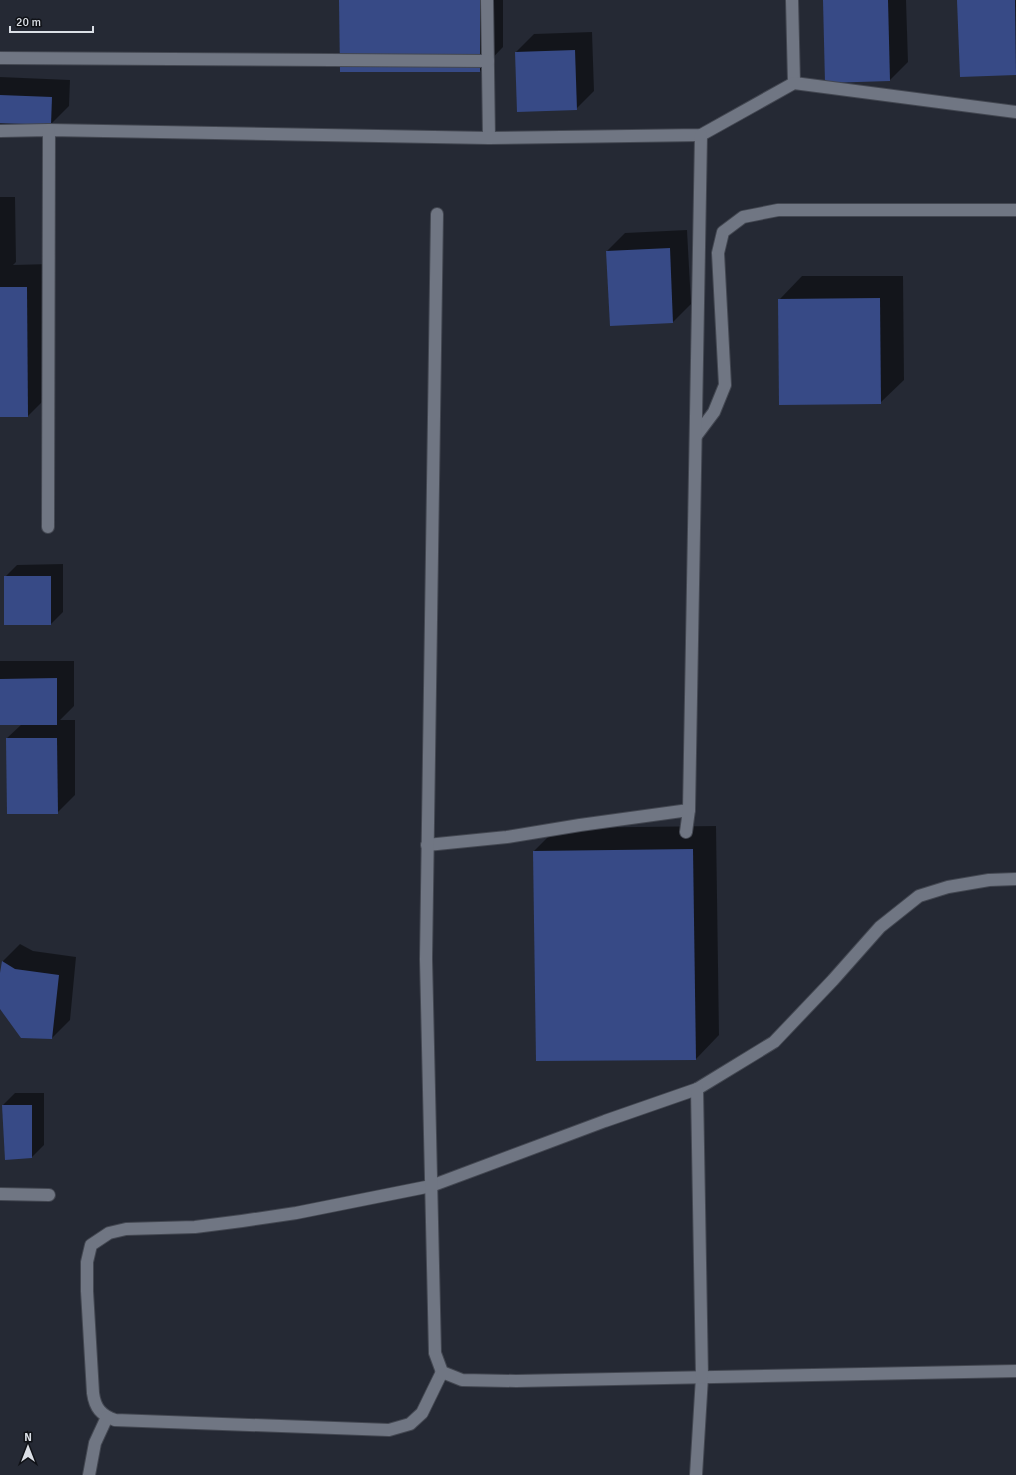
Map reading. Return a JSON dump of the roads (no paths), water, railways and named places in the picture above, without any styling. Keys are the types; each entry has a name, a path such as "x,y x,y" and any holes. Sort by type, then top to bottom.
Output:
{"street":[{"path":"487,0 489,138"},
{"path":"792,0 794,83"},
{"path":"0,58 488,60"},
{"path":"0,131 49,130 489,138 701,135 794,83 1016,112"},
{"path":"48,527 49,130"},
{"path":"686,832 689,810 701,135"},
{"path":"696,436 714,412 725,385 718,253 723,232 743,217 778,210 1016,210"},
{"path":"437,214 426,959 431,1186 435,1353 442,1372 422,1413 410,1424 389,1430 115,1420 107,1417 98,1410 94,1402 93,1393 87,1291 87,1262 92,1245 109,1233 126,1229 195,1227 296,1213 431,1186 605,1121 697,1090 774,1042 833,980 880,927 919,896 948,887 982,881 1016,879"},
{"path":"427,845 506,837 689,810"},
{"path":"696,1475 702,1377 697,1090"},
{"path":"0,1194 49,1195"},
{"path":"442,1372 462,1380 516,1381 1016,1371"},
{"path":"89,1475 95,1442 107,1417"}]}
